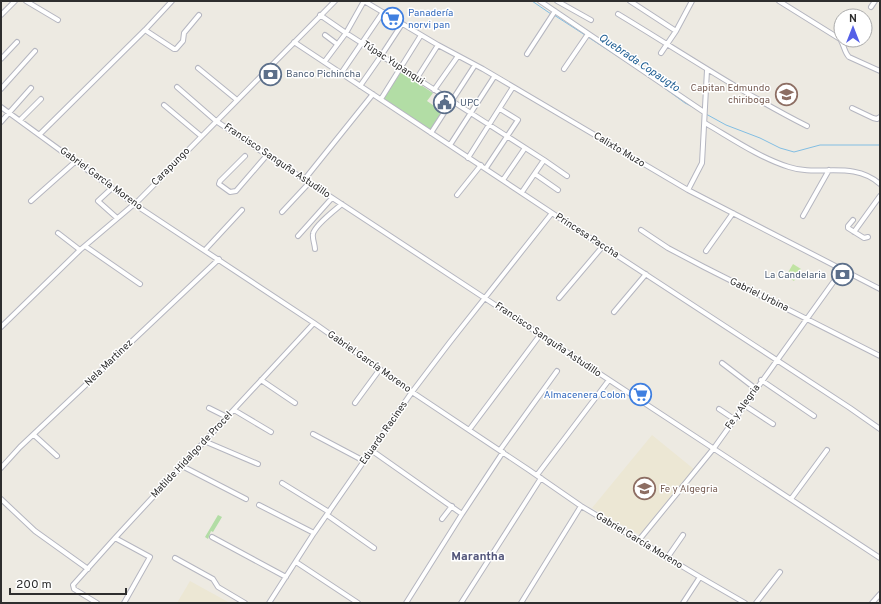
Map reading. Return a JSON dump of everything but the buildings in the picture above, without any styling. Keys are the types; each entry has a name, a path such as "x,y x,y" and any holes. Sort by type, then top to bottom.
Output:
{"street":[{"path":"1,14 15,1"},
{"path":"26,1 58,20"},
{"path":"40,134 145,30 172,1"},
{"name":"Carapungo","path":"1,327 80,250 134,204 335,1"},
{"path":"325,61 346,33 364,1"},
{"name":"Calixto Muzo","path":"364,1 688,190 880,289"},
{"path":"557,1 591,20"},
{"path":"630,1 676,31"},
{"path":"661,53 676,31 692,1"},
{"path":"779,1 840,39 846,54 880,71"},
{"path":"787,5 790,1"},
{"path":"871,7 875,1"},
{"path":"543,2 704,112"},
{"path":"527,54 555,11"},
{"path":"342,72 383,12"},
{"path":"618,14 668,44 707,70 770,107 807,126"},
{"path":"145,30 176,49 183,41 184,33 199,15"},
{"name":"Túpac Yupanqui","path":"320,15 362,44 567,176"},
{"path":"360,86 402,24"},
{"path":"564,69 588,34"},
{"path":"326,35 337,44"},
{"path":"381,99 421,35"},
{"path":"1,59 17,42"},
{"name":"Princesa Paccha","path":"294,42 342,72 360,86 468,158 486,168 880,429"},
{"path":"417,78 438,45"},
{"path":"1,89 35,51"},
{"path":"434,90 458,56"},
{"path":"431,133 476,65"},
{"path":"198,68 236,100"},
{"path":"688,190 702,164 707,70"},
{"path":"450,145 494,77"},
{"name":"Francisco Sanguña Astudillo","path":"177,87 216,121 304,180 486,298 880,558"},
{"path":"468,158 513,87"},
{"path":"1,122 31,88"},
{"path":"304,180 373,94"},
{"path":"20,120 41,99"},
{"path":"164,105 201,136"},
{"name":"Gabriel García Moreno","path":"1,107 76,160 134,204 314,323 412,392 581,506 667,558 746,603"},
{"path":"852,108 873,118 877,119 880,117"},
{"path":"486,168 518,120 500,109"},
{"path":"705,123 770,160 788,167 803,170 840,169 876,180 880,184"},
{"path":"504,180 525,148"},
{"path":"246,156 220,181 219,184 230,192 236,191 267,155"},
{"path":"30,201 76,160"},
{"path":"522,192 544,160"},
{"path":"457,196 481,166"},
{"path":"803,216 829,170"},
{"path":"535,174 558,190"},
{"path":"282,212 309,183"},
{"path":"112,188 98,201 117,218"},
{"path":"854,232 880,196"},
{"path":"298,236 332,198"},
{"path":"315,250 314,231 324,219 342,204"},
{"path":"205,250 242,210"},
{"name":"Eduardo Racines","path":"269,603 314,533 412,392 552,213"},
{"path":"706,251 733,213"},
{"path":"853,220 848,228 864,238 868,237"},
{"name":"Gabriel Urbina","path":"641,230 668,248 698,264 880,356"},
{"path":"58,233 80,250"},
{"path":"85,246 140,284"},
{"path":"559,298 603,246"},
{"name":"Nela Martinez","path":"1,468 20,447 219,259"},
{"name":"Fe y Alegria","path":"638,540 714,448 776,359 842,270"},
{"path":"614,312 646,274"},
{"name":"Matilde Hidalgo de Procel","path":"98,603 73,588 73,586 115,538 314,323"},
{"path":"469,430 540,335"},
{"path":"722,363 756,389"},
{"path":"355,403 380,369"},
{"path":"406,603 501,451 557,371"},
{"path":"262,380 295,403"},
{"path":"461,603 539,477 609,380"},
{"path":"761,380 814,416"},
{"path":"744,405 773,424"},
{"path":"209,408 227,417"},
{"path":"719,408 734,419"},
{"path":"234,410 271,432"},
{"path":"313,434 364,461"},
{"path":"34,435 58,456"},
{"path":"204,442 258,464"},
{"path":"372,450 462,514"},
{"path":"790,499 827,450"},
{"path":"182,466 246,499"},
{"path":"282,483 328,513 374,548"},
{"path":"1,499 35,531 88,569"},
{"path":"260,505 314,533"},
{"path":"442,519 452,506"},
{"path":"521,603 581,506"},
{"path":"667,558 683,535"},
{"path":"212,537 286,577"},
{"path":"115,538 150,558 124,603"},
{"path":"176,558 212,579 218,587 245,603"},
{"path":"296,562 358,603"},
{"path":"756,603 780,572"},
{"path":"683,603 700,577"},
{"path":"872,603 880,594"}],"shaded area":[{"name":"Fe y Algegria","path":"652,435 695,470 642,536 592,508"},
{"path":"190,581 230,603 177,603"}],"green space":[{"path":"401,72 433,93 427,101 443,112 431,131 383,98"},
{"path":"793,264 801,269 794,281 786,276"},
{"path":"218,515 222,517 213,532 211,531 208,539 205,537"}],"waterway":[{"name":"Quebrada Copaugto","path":"532,1 551,14"},
{"name":"Quebrada Copaugto","path":"554,15 585,35"},
{"name":"Quebrada Copaugto","path":"588,37 637,69"},
{"name":"Quebrada Copaugto","path":"648,76 685,103 695,108"},
{"name":"Quebrada Copaugto","path":"706,114 726,125 760,138 780,148 794,152 820,145 880,145"}],"place":[{"name":"Panadería norvi pan","path":"393,19"},
{"name":"Banco Pichincha","path":"270,74"},
{"name":"Capitan Edmundo chiriboga","path":"786,94"},
{"name":"UPC","path":"445,103"},
{"name":"La Candelaria","path":"842,275"},
{"name":"Almacenera Colon","path":"641,395"},
{"name":"Fe y Algegria","path":"644,489"}],"district":[{"name":"Marantha","path":"478,557"}]}
